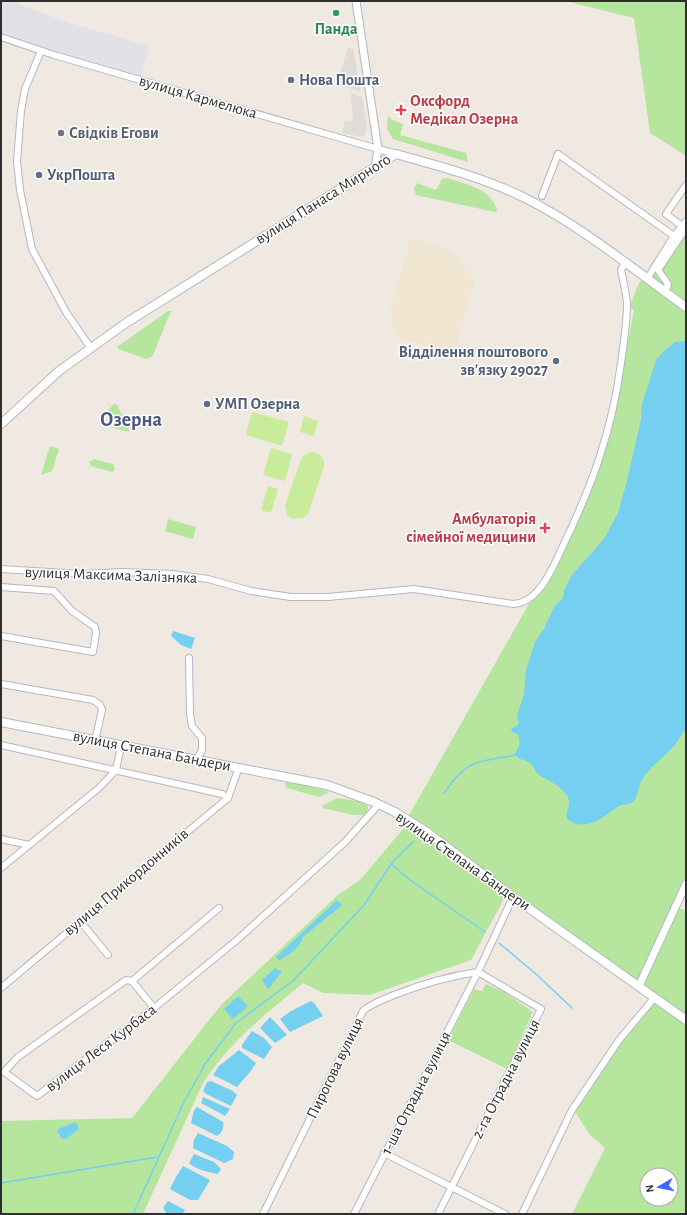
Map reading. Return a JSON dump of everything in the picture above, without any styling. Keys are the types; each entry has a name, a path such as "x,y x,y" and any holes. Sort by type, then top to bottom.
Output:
{"main road":[{"name":"вулиця Панаса Мирного","path":"1,424 59,372 90,347 146,309 396,154 480,179 524,198 561,219 686,307"},
{"name":"вулиця Степана Бандери","path":"1,722 327,785 379,804 427,832 513,897 686,1020"}],"street":[{"path":"356,1 378,149 375,167"},
{"name":"вулиця Кармелюка","path":"1,37 41,51 396,154"},
{"path":"41,51 25,89 21,110 17,161 20,190 32,249 66,312 90,347"},
{"path":"542,196 558,154 674,236"},
{"path":"685,225 666,214 686,185"},
{"path":"647,279 674,236 685,225"},
{"path":"665,292 668,284 658,270 685,225"},
{"name":"вулиця Максима Залізняка","path":"1,569 82,574 123,572 172,574 208,578 251,591 290,597 328,597 414,590 513,604 527,601 534,596 543,583 575,522 585,500 610,428 624,344 627,301 621,270 625,263"},
{"name":"вулиця Максима Залізняка","path":"1,587 54,591 72,611 95,627 96,633 93,652 1,636"},
{"path":"190,658 190,714 192,726 202,738 202,750 197,759"},
{"path":"1,684 93,700 100,705 102,710 95,741"},
{"path":"1,745 222,794 228,798 239,767"},
{"path":"1,868 99,788 116,770 121,746"},
{"name":"вулиця Прикордонників","path":"1,988 228,798"},
{"name":"вулиця Леся Курбаса","path":"219,908 132,981 126,980 18,1057 4,1072 37,1096 154,1008 237,940 345,842 379,804"},
{"path":"1,839 29,845"},
{"path":"639,986 686,884"},
{"name":"1-ша Отрадна вулиця","path":"354,1214 478,972 513,897"},
{"path":"80,921 108,955"},
{"name":"2-га Отрадна вулиця","path":"438,1214 541,1009 478,972"},
{"name":"Пирогова вулиця","path":"263,1214 363,1011 370,1005 418,986 446,977 478,972"},
{"path":"132,981 154,1008"},
{"path":"522,1214 572,1110 619,1040 655,997"},
{"path":"384,1153 505,1214"}],"shaded area":[{"path":"1,1 10,1 67,22 149,46 140,77 42,48 1,33"},
{"path":"348,47 353,49 361,91 337,85"},
{"path":"351,93 362,97 367,126 365,135 362,137 342,133 345,120 353,122"},
{"path":"411,238 451,250 475,280 454,353 396,337 390,308"}],"green space":[{"path":"565,1 686,1 686,156 650,133 634,18"},
{"path":"388,115 392,120 403,124 400,135 466,153 468,162 393,139 387,129"},
{"path":"446,178 469,185 484,192 490,197 497,211 495,212 416,195 414,189 417,183 436,190 442,179"},
{"path":"686,230 686,304 651,278"},
{"path":"642,279 686,311 686,878 638,982 408,817 530,602 540,591 577,523 597,475 612,428 634,310 629,308"},
{"path":"168,311 171,311 152,357 146,359 118,349 117,347"},
{"path":"114,404 117,405 128,426 129,432 113,428 115,415 108,413 108,410"},
{"path":"252,412 289,422 282,446 246,435"},
{"path":"304,416 318,421 314,436 300,432"},
{"path":"50,446 59,449 52,471 41,475"},
{"path":"271,448 292,454 285,481 263,475"},
{"path":"310,452 321,456 324,460 324,466 308,514 303,518 293,519 287,515 285,505 302,457"},
{"path":"94,459 113,464 115,470 112,472 91,466 89,462"},
{"path":"268,486 278,489 271,513 261,510"},
{"path":"168,519 196,527 193,539 165,531"},
{"path":"287,781 327,791 328,793 319,797 287,788 285,785"},
{"path":"337,798 357,801 368,806 368,810 364,815 354,815 323,808 322,806"},
{"path":"408,823 506,895 471,960 370,995 323,993 303,983 249,1029 213,1068 203,1083 143,1214 1,1214 1,1121 132,1118 221,1005 338,895 360,880"},
{"path":"678,907 686,911 686,1017 642,985"},
{"path":"486,984 504,992 533,1012 507,1069 448,1040 474,989 482,991"},
{"path":"655,1000 686,1023 686,1214 572,1214 605,1148 590,1135 575,1112 608,1059"}],"water":[{"path":"686,341 686,728 674,746 652,767 644,777 635,799 630,804 619,806 596,821 583,825 577,824 567,819 566,816 569,802 563,790 536,772 530,763 518,758 515,755 519,745 518,734 512,732 511,729 519,724 517,715 524,695 526,670 535,642 544,629 554,607 563,598 564,591 571,576 604,539 618,513 641,419 642,404 656,360 675,342"},
{"path":"173,631 195,638 191,649 181,645 171,636"},
{"path":"337,900 342,905 303,937 296,948 279,961 276,957"},
{"path":"275,968 282,972 268,989 262,980"},
{"path":"238,996 248,1006 233,1019 224,1009"},
{"path":"311,1001 315,1004 323,1016 290,1032 280,1019 291,1011"},
{"path":"270,1017 287,1035 275,1043 260,1028"},
{"path":"252,1031 264,1038 272,1047 264,1059 242,1048 242,1045"},
{"path":"239,1050 256,1063 237,1087 213,1075 219,1066"},
{"path":"211,1081 233,1091 237,1095 231,1106 203,1091 207,1082"},
{"path":"203,1097 230,1109 225,1116 201,1103"},
{"path":"197,1107 223,1122 223,1128 217,1136 191,1123 194,1110"},
{"path":"76,1122 79,1129 66,1139 61,1138 58,1129"},
{"path":"198,1133 227,1146 234,1152 233,1159 224,1163 193,1148 194,1140"},
{"path":"194,1154 214,1162 221,1169 218,1174 199,1169 189,1163"},
{"path":"183,1166 210,1180 198,1200 190,1200 170,1189"},
{"path":"168,1201 185,1210 183,1214 167,1214 163,1208"}],"waterway":[{"path":"444,793 460,773 474,764 482,761 515,755"},
{"path":"133,1214 183,1104 205,1064 236,1023 293,981 364,905 391,864 414,841"},
{"path":"391,864 410,880 485,932"},
{"path":"499,943 536,974 572,1008"},
{"path":"1,1183 157,1157"}],"place":[{"name":"Панда","path":"336,13"},
{"name":"Нова Пошта","path":"291,80"},
{"name":"Оксфорд Медікал Озерна","path":"401,110"},
{"name":"Свідків Егови","path":"61,133"},
{"name":"УкрПошта","path":"39,175"},
{"name":"Відділення поштового зв’язку 29027","path":"556,361"},
{"name":"УМП Озерна","path":"207,404"},
{"name":"Амбулаторія сімейної медицини","path":"545,528"}],"district":[{"name":"Озерна","path":"131,420"}]}
